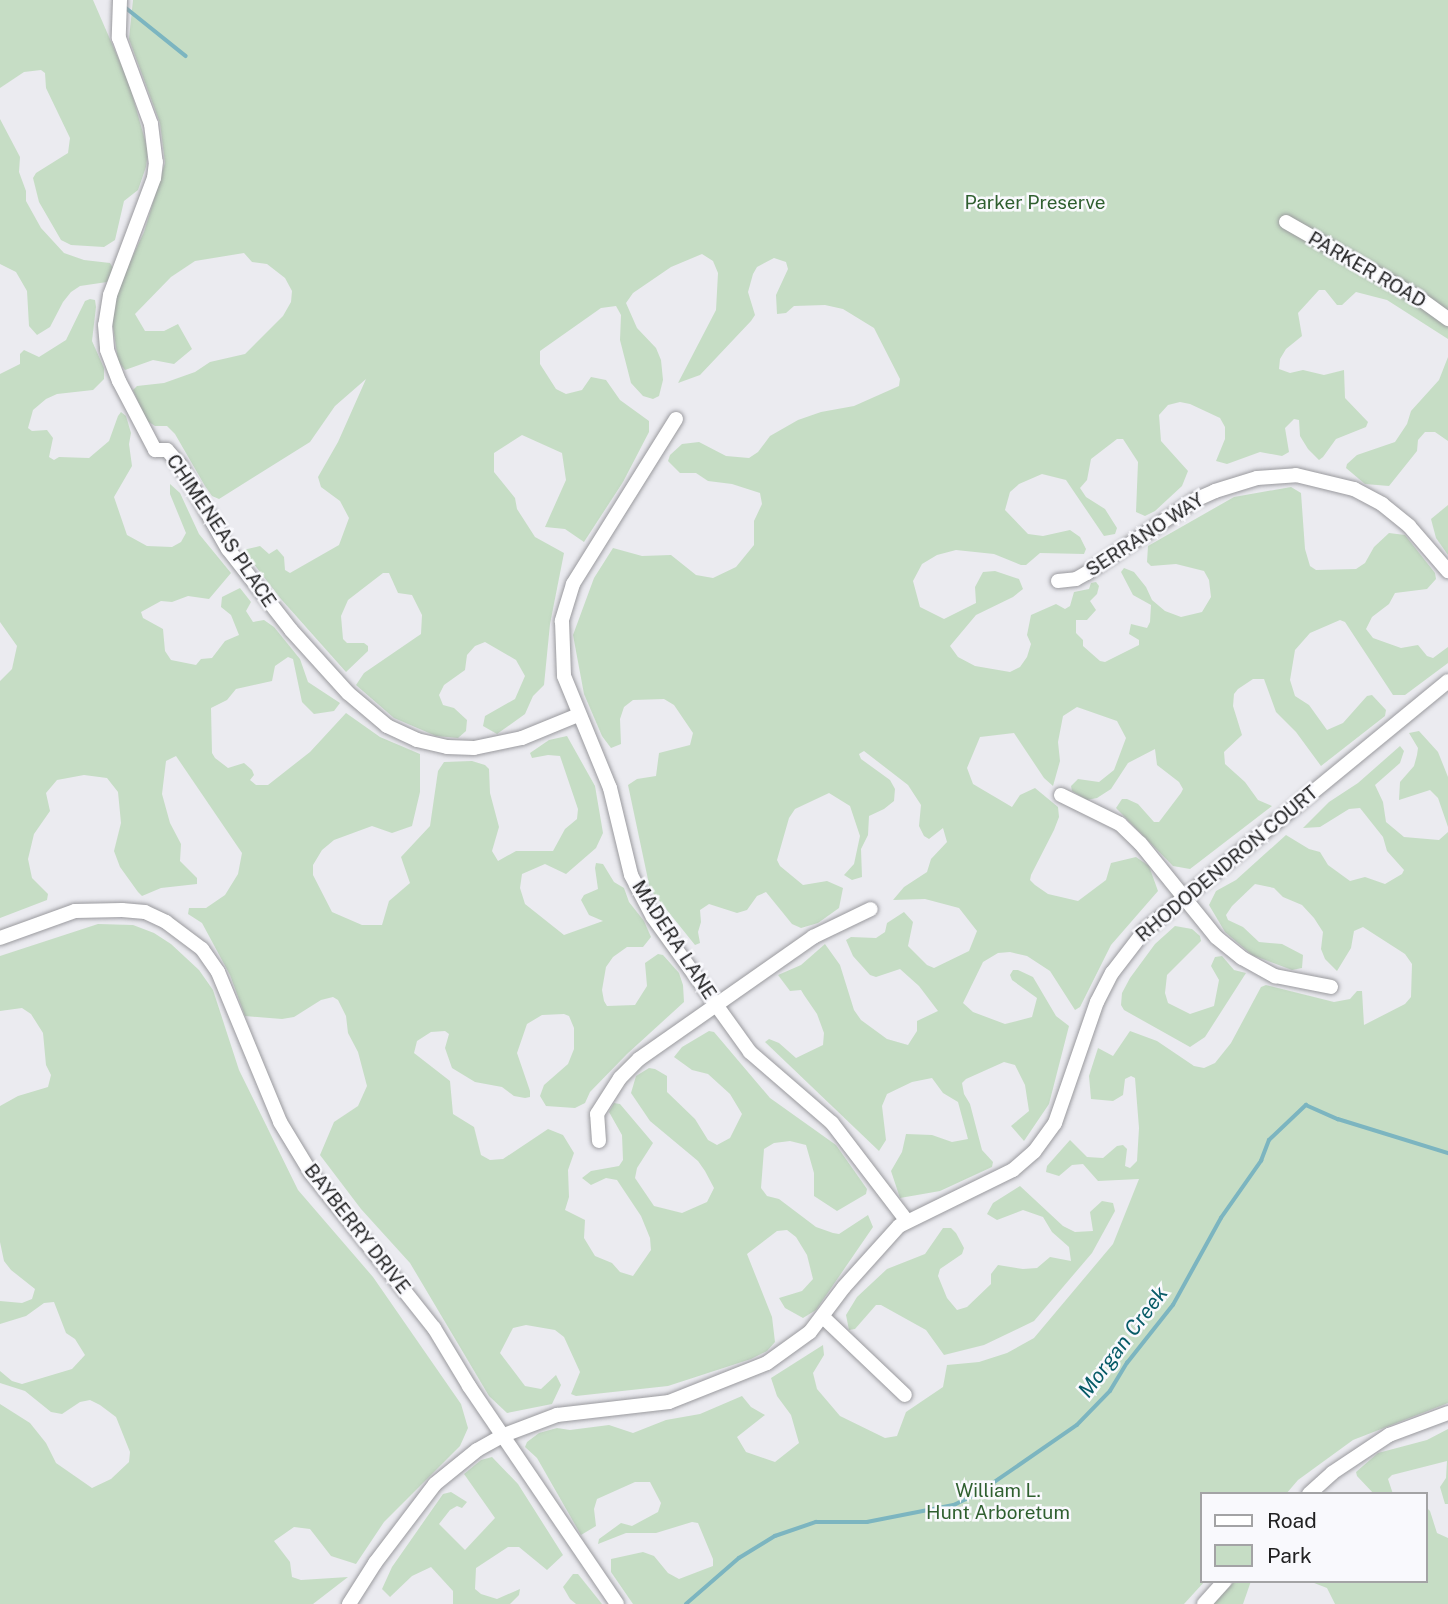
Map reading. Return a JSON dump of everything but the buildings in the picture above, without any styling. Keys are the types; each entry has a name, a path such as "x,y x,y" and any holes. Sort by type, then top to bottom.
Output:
{"street":[{"name":"CHIMENEAS PLACE","path":"120,0 119,38 148,113 156,162 153,178 110,295 105,325 107,350 119,381 155,450 167,450 180,466 228,550 291,630 348,693 387,726 417,740 447,747 474,748 522,738 578,715"},
{"name":"PARKER ROAD","path":"1286,222 1419,298 1448,319"},
{"name":"MADERA LANE","path":"676,419 581,568 566,603 562,658 578,715 610,789 620,840 636,888 716,1005 763,1066 832,1123 906,1221"},
{"name":"SERRANO WAY","path":"1058,581 1076,579 1087,573 1195,500 1215,491 1258,478 1296,475 1354,489 1382,503 1409,526 1448,571"},
{"name":"RHODODENDRON COURT","path":"349,1604 375,1563 435,1484 457,1464 503,1436 557,1415 669,1402 768,1363 810,1332 867,1259 906,1221 1001,1179 1034,1152 1049,1134 1062,1108 1087,1025 1112,973 1145,930 1448,681"},
{"path":"1061,796 1120,824 1184,896 1216,937 1259,969 1292,981 1331,987"},
{"name":"BAYBERRY DRIVE","path":"0,938 75,911 122,909 145,912 166,922 202,949 218,972 280,1122 311,1173 434,1328 503,1436 617,1604"},
{"path":"598,1141 597,1114 620,1078 639,1059 813,937 871,909"},
{"path":"823,1317 905,1395"},
{"path":"1310,1492 1332,1473 1389,1435 1448,1413"},
{"path":"1204,1604 1222,1583"}],"green space":[{"path":"0,0 93,0 129,83 148,151 146,167 138,190 124,201 115,240 104,247 71,245 61,240 39,202 33,178 36,173 68,153 70,138 46,88 45,73 41,70 24,72 0,88"},
{"name":"Parker Preserve","path":"133,0 1448,0 1448,339 1387,300 1356,292 1342,305 1337,305 1325,290 1319,290 1298,313 1302,336 1286,349 1280,359 1279,369 1290,373 1303,370 1324,375 1344,370 1345,398 1368,422 1366,427 1336,439 1319,460 1300,436 1299,420 1294,419 1285,428 1289,452 1282,456 1260,452 1227,464 1216,461 1225,439 1225,427 1220,418 1190,404 1180,402 1168,405 1159,415 1161,441 1188,471 1182,486 1155,511 1145,516 1136,512 1138,462 1123,439 1117,439 1091,459 1087,480 1080,488 1086,497 1105,509 1117,528 1115,534 1104,536 1066,480 1042,474 1019,484 1010,492 1005,510 1028,534 1043,536 1070,530 1080,537 1086,549 1084,554 1040,553 1026,565 1021,565 994,554 956,550 937,555 922,564 913,581 920,607 944,619 976,603 975,587 983,572 995,571 1019,579 1023,589 1013,597 976,615 950,646 958,657 975,666 1010,672 1020,667 1027,657 1031,644 1027,635 1031,615 1056,604 1065,609 1070,606 1074,592 1089,589 1091,583 1096,582 1099,586 1097,594 1090,601 1096,610 1087,620 1076,620 1076,633 1083,640 1083,646 1100,661 1105,662 1139,645 1139,640 1129,634 1131,624 1147,628 1150,622 1151,605 1133,595 1121,572 1124,568 1134,572 1152,600 1165,611 1181,617 1202,612 1211,597 1209,580 1204,571 1176,564 1151,566 1147,562 1148,546 1234,497 1291,487 1301,493 1305,549 1310,566 1316,570 1356,569 1365,563 1374,547 1389,533 1405,535 1435,573 1436,579 1427,589 1395,593 1389,604 1372,617 1366,629 1373,638 1401,648 1418,645 1427,656 1433,658 1448,647 1448,663 1405,695 1393,695 1345,622 1340,620 1310,633 1295,650 1290,680 1295,696 1309,705 1327,730 1343,723 1367,696 1372,695 1386,710 1385,716 1321,766 1296,732 1276,712 1264,679 1253,679 1238,689 1234,694 1233,706 1242,735 1224,752 1225,764 1245,782 1258,800 1272,806 1190,869 1173,866 1116,808 1122,799 1127,799 1138,804 1154,822 1159,822 1181,793 1183,789 1179,782 1157,765 1155,749 1128,763 1111,789 1097,798 1087,800 1072,791 1071,786 1078,779 1099,782 1114,770 1126,738 1117,721 1077,707 1063,716 1058,742 1060,761 1053,786 1044,778 1014,733 980,737 967,768 973,784 1012,807 1020,795 1035,788 1058,807 1059,817 1054,830 1031,875 1030,880 1035,885 1048,894 1078,901 1106,880 1111,863 1136,857 1149,866 1158,891 1111,945 1080,1007 1075,1010 1050,971 1027,956 1010,952 998,953 983,962 963,1003 973,1012 1005,1024 1032,1017 1037,998 1012,980 1010,975 1013,970 1018,970 1033,977 1056,1016 1069,1026 1049,1104 1024,1141 1011,1126 1029,1111 1025,1085 1015,1065 1004,1062 966,1079 962,1083 964,1094 970,1104 982,1150 993,1162 992,1167 940,1191 900,1198 891,1171 902,1152 906,1134 932,1135 952,1142 968,1139 958,1102 943,1093 932,1078 912,1082 887,1094 882,1106 886,1140 879,1151 765,1042 769,1039 779,1043 796,1058 823,1045 824,1033 817,1014 801,990 790,991 778,975 801,965 825,944 840,965 854,1010 861,1020 887,1039 908,1045 917,1031 917,1021 938,1011 919,986 900,969 876,977 870,975 853,956 846,940 851,937 876,938 885,932 887,923 904,912 913,922 908,946 927,965 934,968 969,951 977,931 959,908 925,899 893,900 904,887 927,872 931,859 947,842 943,828 929,839 924,836 919,826 921,805 908,785 864,751 859,754 861,759 890,780 895,789 894,801 869,816 868,835 861,849 862,877 852,880 844,875 854,864 860,836 850,806 829,793 795,809 789,818 777,860 780,866 803,885 827,881 843,888 839,908 818,923 801,928 792,924 766,892 757,896 747,910 737,913 709,904 700,910 700,943 695,945 650,889 628,785 637,779 656,776 659,753 690,745 693,733 674,705 664,699 633,700 624,707 620,719 621,744 611,748 602,736 584,694 573,635 594,578 613,548 642,556 671,555 696,575 713,578 736,567 754,545 754,521 762,504 760,493 732,484 708,481 696,473 680,473 668,461 670,455 682,444 699,442 726,456 749,458 758,452 770,436 798,420 821,412 854,406 899,386 900,379 874,328 843,309 825,305 794,306 786,313 777,314 776,295 788,269 786,262 774,258 757,267 753,274 748,292 755,315 751,321 700,375 678,383 716,310 718,273 713,261 702,254 671,267 633,293 626,303 637,328 656,348 661,360 663,380 659,396 653,399 643,396 631,383 620,340 621,315 616,306 601,308 540,351 540,364 556,389 566,394 582,390 591,377 606,380 620,400 649,421 649,432 623,482 584,542 565,529 545,527 566,480 562,453 522,435 494,453 494,472 515,498 517,509 535,537 564,553 550,624 544,685 533,696 525,714 497,734 483,726 485,716 515,699 525,676 516,660 485,642 475,646 467,655 465,670 444,685 439,695 443,705 454,708 467,720 466,731 458,738 436,736 394,718 356,685 364,673 421,634 422,615 412,595 398,593 389,573 383,573 348,600 341,616 343,639 347,643 364,643 368,646 368,651 346,672 281,599 243,550 260,546 269,554 277,549 284,557 285,570 290,573 339,545 349,518 340,501 321,487 318,477 338,442 366,379 335,406 310,442 219,499 212,496 205,486 175,434 167,426 155,426 146,420 133,390 137,386 164,383 195,372 210,362 245,354 283,316 291,302 292,291 285,278 267,264 252,262 244,253 195,261 171,277 135,314 145,331 164,331 178,324 192,349 174,364 153,360 125,370 118,361 112,319 115,294 144,232 165,163 160,123 129,39"},
{"path":"0,119 20,157 19,172 26,191 26,201 41,228 64,253 84,260 110,263 113,268 107,282 80,286 71,292 50,327 37,335 29,326 27,291 16,272 0,264"},
{"path":"95,300 96,307 92,341 104,368 104,379 93,390 57,394 46,399 33,410 28,428 32,431 47,430 53,438 49,457 54,460 59,457 89,458 109,441 121,412 126,416 131,433 129,444 132,466 114,497 127,535 147,546 172,547 181,542 186,533 170,494 170,484 180,493 199,534 231,573 209,599 188,596 172,602 161,601 141,612 143,618 163,629 165,651 171,660 196,665 201,659 212,658 225,641 239,635 231,615 221,607 222,597 240,588 251,602 246,611 253,622 264,620 274,627 300,659 308,682 340,703 334,711 314,714 302,702 293,659 288,657 275,666 272,681 236,689 227,700 211,708 212,753 215,758 228,768 244,763 254,775 250,780 256,785 268,785 310,752 346,713 380,737 420,754 420,792 412,826 392,833 372,826 334,840 322,850 313,865 313,875 332,912 362,925 382,925 389,901 410,883 401,857 430,826 438,771 444,762 472,761 489,769 490,793 499,827 492,851 498,861 516,851 553,851 565,829 577,819 578,809 560,756 532,758 530,753 549,740 567,736 595,786 603,833 596,848 566,874 545,864 522,874 520,888 525,904 564,935 603,921 589,915 581,900 584,895 598,889 596,863 603,864 614,882 624,888 629,902 644,921 651,937 643,947 627,947 613,957 606,967 602,990 604,1001 607,1006 635,1005 647,986 645,963 658,954 663,955 679,973 684,1002 627,1054 590,1092 585,1103 575,1108 546,1106 540,1096 544,1085 568,1064 574,1049 574,1028 569,1016 542,1015 527,1024 517,1053 530,1091 530,1097 525,1098 514,1096 502,1087 475,1082 452,1068 445,1048 449,1034 445,1031 431,1032 417,1041 414,1053 450,1081 453,1114 474,1127 481,1155 490,1160 503,1159 548,1129 563,1135 574,1153 568,1170 569,1197 565,1210 585,1220 584,1238 595,1256 612,1263 620,1272 633,1276 651,1250 650,1238 641,1216 617,1180 606,1178 591,1185 582,1178 591,1171 619,1166 623,1160 622,1135 609,1112 614,1103 620,1104 653,1143 637,1168 635,1178 654,1206 682,1213 707,1202 714,1188 705,1171 698,1161 650,1121 631,1093 636,1076 649,1068 655,1069 667,1076 667,1092 695,1119 708,1140 717,1145 730,1138 742,1114 730,1094 708,1074 692,1070 674,1057 682,1047 709,1031 714,1032 770,1098 836,1145 867,1189 866,1194 837,1211 814,1196 814,1173 806,1145 790,1141 774,1143 764,1149 761,1188 767,1196 779,1199 816,1227 833,1233 839,1234 868,1215 873,1227 816,1310 803,1318 785,1308 779,1298 802,1291 813,1279 807,1255 796,1237 787,1230 777,1231 747,1254 772,1317 775,1342 767,1351 751,1359 668,1386 576,1396 571,1394 580,1372 564,1337 555,1330 526,1325 513,1328 500,1353 525,1386 541,1389 556,1375 561,1385 552,1404 507,1413 489,1396 410,1263 361,1209 320,1155 334,1122 358,1106 367,1086 358,1052 348,1033 346,1016 338,1000 333,997 321,1000 294,1017 282,1019 245,1016 230,975 202,923 188,914 189,908 206,908 225,895 238,874 242,853 176,756 166,761 162,794 170,823 181,844 180,861 197,878 197,884 161,888 142,896 120,867 114,851 121,823 118,792 107,778 84,775 57,780 46,793 50,811 34,834 28,859 32,878 48,894 47,900 0,918 0,681 12,669 17,646 0,622 0,374 20,364 20,354 24,350 39,357 66,340 85,301"},
{"path":"1448,357 1448,441 1435,432 1425,432 1418,440 1417,451 1389,486 1365,484 1346,468 1347,464 1357,455 1395,442 1407,424 1411,411 1439,380"},
{"path":"1448,505 1448,555 1436,538 1431,519"},
{"path":"1419,731 1438,752 1448,777 1448,827 1438,798 1430,790 1399,800 1400,782 1414,766 1417,755 1418,748 1409,733"},
{"name":"William L. Hunt Arboretum","path":"1400,746 1404,751 1400,763 1375,785 1383,802 1386,822 1404,837 1439,840 1448,832 1448,1403 1353,1440 1298,1480 1288,1492 1200,1492 1200,1583 1203,1583 1184,1604 633,1604 611,1572 611,1559 643,1552 654,1556 668,1573 679,1579 713,1566 713,1559 698,1523 692,1522 656,1533 626,1533 598,1544 599,1539 621,1523 632,1526 658,1512 661,1503 650,1482 635,1482 597,1499 594,1509 596,1526 581,1535 537,1458 525,1447 527,1442 539,1433 557,1428 570,1430 609,1425 633,1433 666,1420 700,1414 742,1396 751,1407 765,1415 737,1437 746,1452 775,1462 799,1443 791,1415 777,1396 771,1378 823,1345 824,1355 813,1373 817,1389 840,1416 885,1438 897,1436 906,1412 943,1387 947,1365 979,1362 1007,1353 1034,1338 1113,1244 1139,1179 1098,1181 1083,1164 1072,1165 1059,1176 1046,1172 1047,1166 1070,1140 1087,1157 1103,1158 1117,1146 1123,1145 1127,1149 1125,1166 1130,1168 1137,1161 1139,1128 1135,1078 1131,1076 1125,1079 1123,1095 1113,1101 1091,1099 1089,1076 1098,1048 1113,1056 1130,1031 1157,1041 1194,1066 1204,1068 1215,1063 1231,1043 1261,987 1266,985 1334,1002 1350,999 1357,991 1362,991 1364,1025 1405,1004 1411,997 1412,964 1405,954 1363,927 1354,931 1351,948 1337,971 1325,959 1321,949 1323,932 1302,905 1283,897 1274,888 1255,884 1232,906 1226,915 1228,920 1243,927 1259,942 1282,944 1303,955 1302,968 1292,970 1252,955 1225,932 1209,905 1216,891 1236,880 1286,835 1309,849 1320,852 1328,865 1350,881 1365,877 1385,884 1402,874 1404,870 1387,851 1383,837 1360,808 1349,809 1320,827 1303,828 1329,802 1358,783"},
{"path":"98,924 133,925 154,933 171,944 199,970 213,990 239,1070 298,1190 373,1277 461,1404 468,1428 460,1446 384,1522 356,1564 331,1556 310,1529 294,1527 274,1541 290,1562 292,1577 301,1580 348,1577 313,1604 0,1604 0,1404 30,1423 46,1443 56,1463 92,1488 111,1479 129,1462 130,1452 116,1417 100,1405 90,1400 80,1402 62,1414 51,1412 25,1391 0,1383 0,1371 12,1381 22,1384 72,1369 85,1355 75,1339 66,1333 54,1302 44,1303 26,1316 0,1324 0,1301 22,1303 32,1299 35,1289 4,1261 0,1242 0,1106 18,1096 48,1087 51,1075 46,1065 43,1033 31,1014 22,1008 0,1011 0,956"},
{"path":"1175,926 1192,929 1200,936 1201,941 1167,975 1165,993 1168,1003 1190,1014 1214,1006 1219,980 1211,966 1215,957 1222,956 1234,970 1246,973 1205,1037 1190,1047 1124,1010 1121,1005 1122,993 1130,978 1155,944"},
{"path":"1020,1186 1063,1226 1075,1232 1093,1231 1090,1212 1102,1201 1113,1203 1115,1211 1092,1253 1034,1321 984,1345 944,1355 926,1330 881,1305 876,1305 855,1329 849,1330 846,1315 857,1297 887,1269 925,1254 943,1228 951,1228 964,1248 962,1254 940,1269 938,1276 947,1298 957,1310 967,1307 991,1284 991,1274 998,1265 1023,1269 1037,1268 1050,1257 1071,1261 1069,1247 1052,1232 1043,1217 1023,1210 997,1220 987,1214 993,1203"},
{"path":"1448,1429 1448,1504 1445,1504 1440,1487 1446,1478 1447,1461 1392,1475 1388,1479 1392,1492 1372,1492 1357,1476 1356,1472 1378,1453 1427,1440"},
{"path":"492,1457 518,1484 563,1555 547,1570 519,1547 508,1547 476,1568 475,1589 481,1594 497,1599 520,1589 519,1595 510,1604 453,1604 453,1591 431,1567 412,1576 390,1597 382,1589 392,1567 443,1494 451,1492 467,1502 462,1508 457,1506 450,1510 439,1524 465,1550 495,1518 464,1474 481,1460"},
{"path":"1427,1508 1437,1533 1448,1538 1448,1604 1335,1604 1327,1588 1314,1583 1427,1583"},
{"path":"573,1574 578,1574 602,1604 576,1604 570,1599 563,1587"},
{"path":"1233,1583 1250,1583 1243,1604 1213,1604"}],"waterway":[{"path":"125,7 186,56"},
{"name":"Morgan Creek","path":"686,1604 739,1558 775,1536 816,1522 867,1522 954,1505 977,1494 1077,1425 1110,1391 1127,1363 1173,1305 1221,1218 1261,1161 1269,1140 1306,1105 1338,1119 1448,1153"}]}
